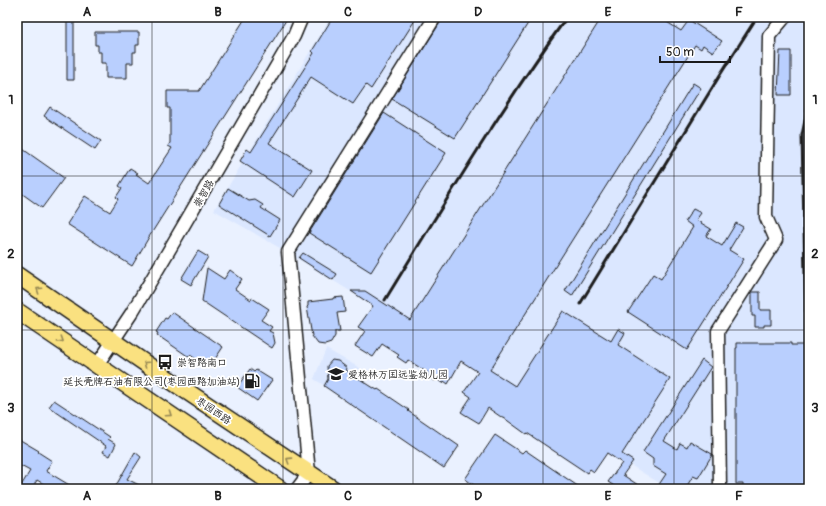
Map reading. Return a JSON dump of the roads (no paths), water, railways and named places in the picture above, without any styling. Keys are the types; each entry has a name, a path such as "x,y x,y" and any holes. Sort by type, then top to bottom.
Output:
{"main road":[{"name":"枣园西路","path":"17,275 158,372 334,489"},
{"path":"17,311 280,489"}],"street":[{"name":"崇智路","path":"97,365 168,252 294,36 302,17"},
{"path":"297,489 309,472 288,252 435,17"},
{"path":"721,489 718,331 776,240 766,217 769,36 785,17"}],"railway":[{"path":"385,300 496,121 567,17"},
{"path":"580,304 757,17"},
{"path":"806,323 802,135 809,101"}],"place":[{"name":"崇智路南口","path":"165,362"},
{"name":"爱格林万国远鉴幼儿园","path":"336,374"},
{"name":"延长壳牌石油有限公司(枣园西路加油站)","path":"252,381"}]}
